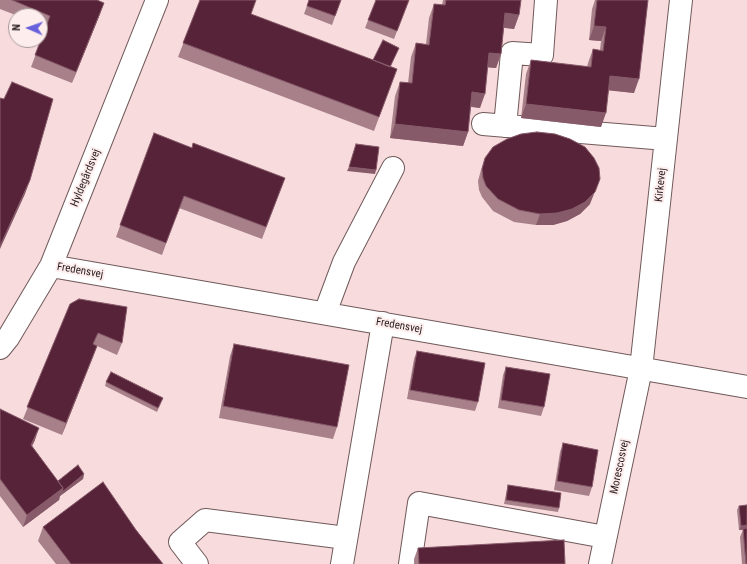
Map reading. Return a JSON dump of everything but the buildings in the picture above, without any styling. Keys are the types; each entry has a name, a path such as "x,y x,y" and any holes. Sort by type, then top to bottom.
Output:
{"street":[{"name":"Hyldegårdsvej","path":"0,348 8,338 51,266 157,0"},
{"path":"505,126 512,53 542,55 546,0"},
{"name":"Kirkevej","path":"641,369 681,0"},
{"path":"483,124 666,139"},
{"path":"326,313 344,262 393,168"},
{"name":"Fredensvej","path":"51,266 747,387"},
{"path":"342,564 382,323"},
{"name":"Morescosvej","path":"600,564 641,369"},
{"path":"410,564 419,503 605,537"},
{"path":"197,564 180,542 205,520 346,538"}]}
